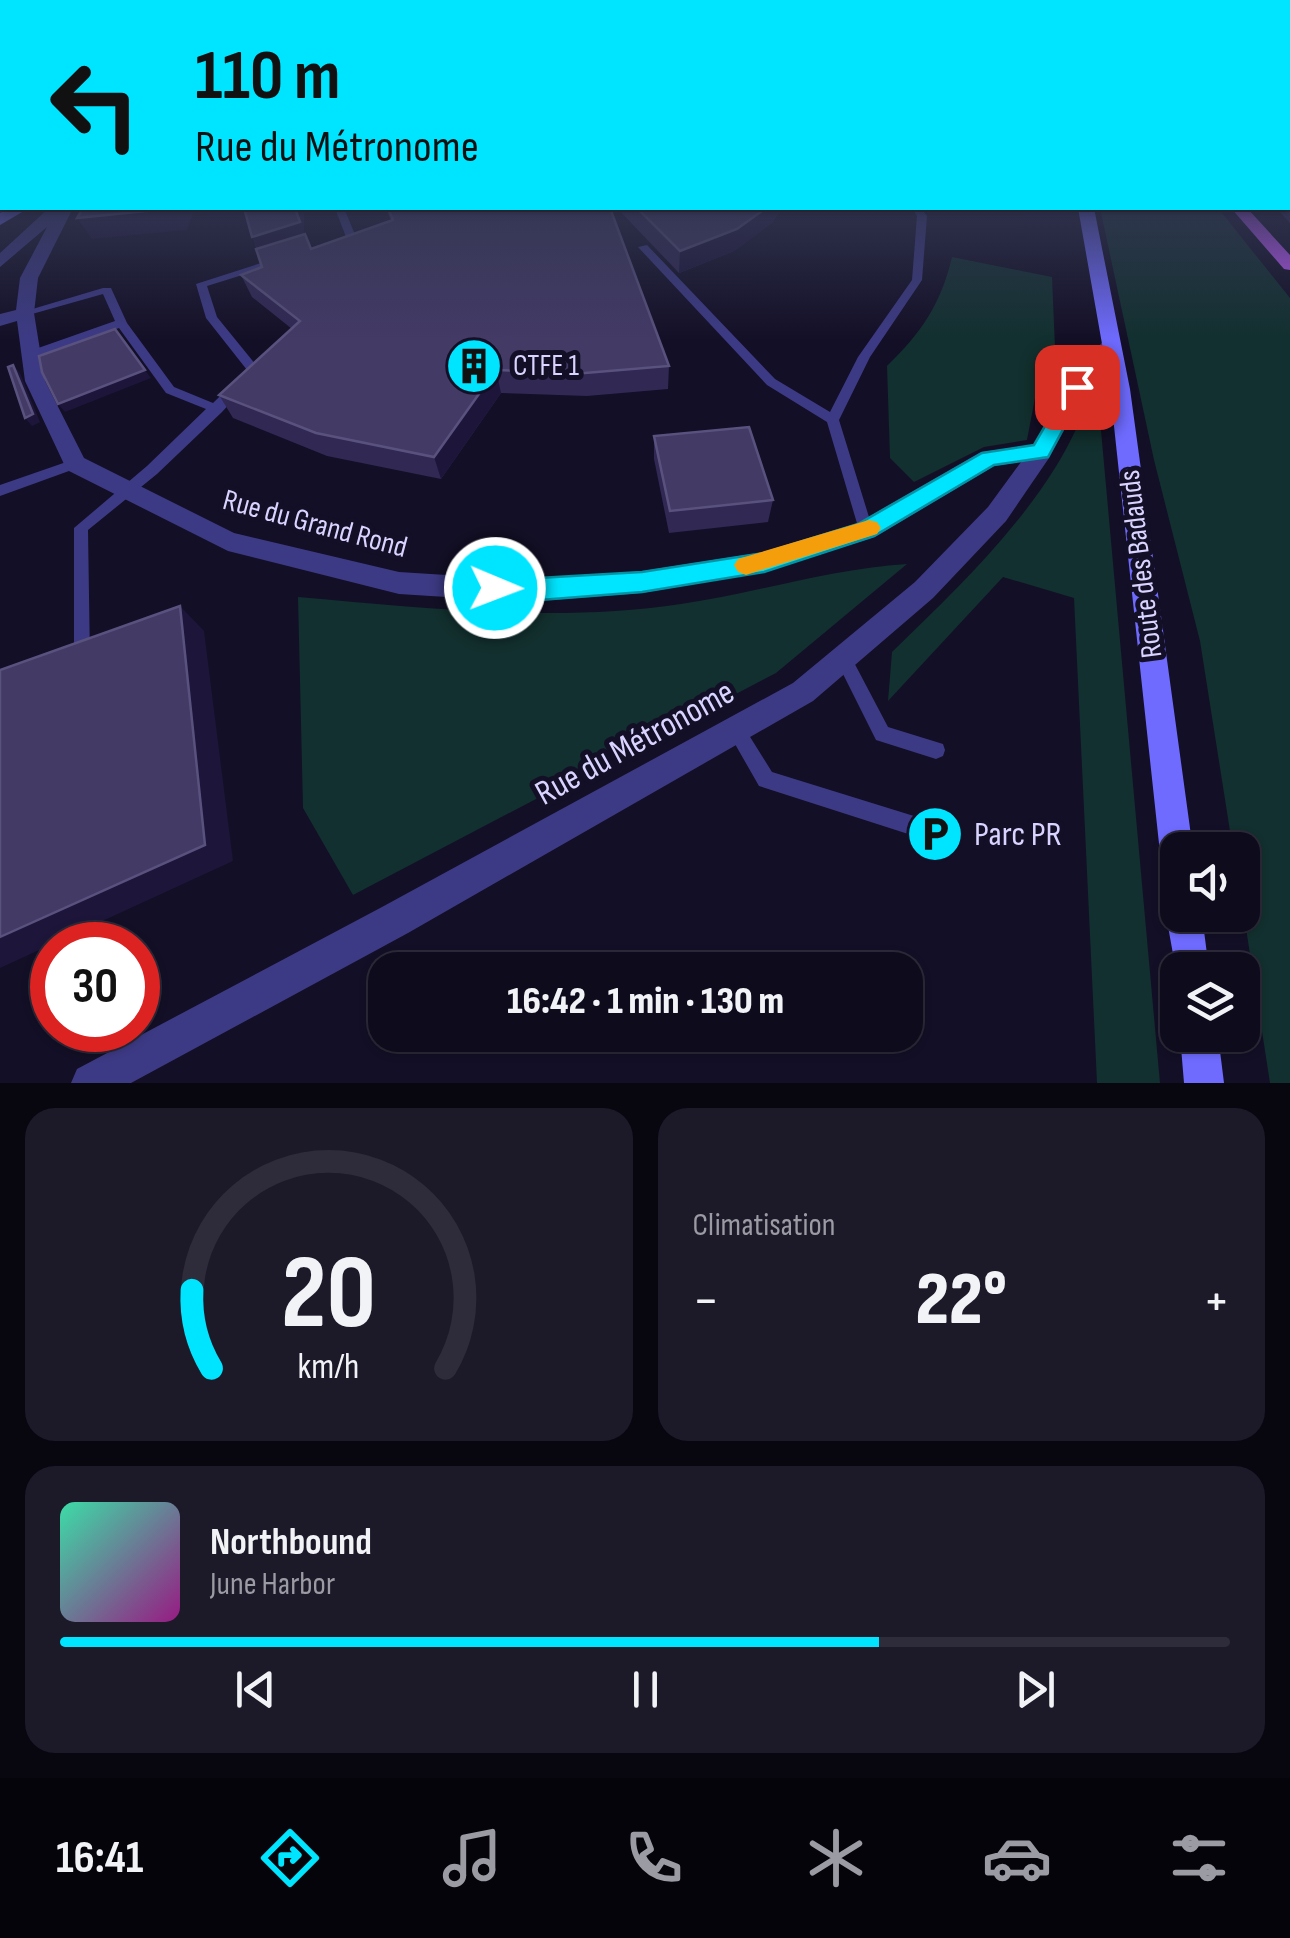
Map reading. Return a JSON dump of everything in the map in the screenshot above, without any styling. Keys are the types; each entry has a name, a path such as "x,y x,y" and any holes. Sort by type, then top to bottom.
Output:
{"main road":[{"name":"Route des Badauds","path":"1092,239 1111,344 1174,832"},
{"path":"1267,239 1290,265"},
{"path":"1200,1052 1204,1083"}],"street":[{"path":"0,262 27,239"},
{"path":"48,239 29,278 28,356 35,380 75,464"},
{"path":"0,320 26,313"},
{"name":"Rue du Métronome","path":"91,1083 395,920 802,692 924,590 996,514 1041,452 1077,387 1111,344"},
{"name":"Rue du Grand Rond","path":"75,464 228,540 399,582 527,591 642,582 764,562 866,530 989,458 1041,452"}],"lane":[{"path":"332,243 346,239"},
{"path":"833,420 864,357 917,280 920,239"},
{"path":"642,247 771,382 833,420 866,530"},
{"path":"82,667 81,528 217,409 254,370 212,318 200,284 295,255"},
{"path":"26,313 107,290 121,323 170,390 217,409"},
{"path":"28,356 121,323"},
{"path":"0,491 75,464"},
{"path":"843,658 882,734 936,750"},
{"path":"736,730 766,779 930,830"}],"green space":[{"path":"1107,239 1242,239 1290,298 1290,1083 1270,1083 1260,1019 1260,952 1250,952 1247,932 1260,932 1260,832 1230,832 1200,641 1154,460"},
{"path":"952,257 1052,277 1055,347 1035,398 1027,440 984,447 914,482 890,458 887,366 928,317"},
{"path":"1097,386 1160,1083 1097,1083 1074,598 1003,577 888,701 892,652 1000,542 1038,494"},
{"path":"907,564 776,673 353,895 303,808 298,597 490,612 634,610"}],"building":[{"name":"CTFE 1","path":"290,239 307,239 311,249 341,239 621,239 669,366 585,373 496,370 434,457 316,433 219,395 300,321 241,275 262,267 256,249"},
{"path":"668,239 712,239 680,251"},
{"path":"115,329 145,370 58,404 42,372 39,356"},
{"path":"13,365 33,414 25,418 8,367"},
{"path":"749,427 773,500 670,511 654,436"},
{"path":"180,606 205,845 0,937 0,670"}],"slow traffic":[{"path":"746,565 869,528"}],"place":[{"name":"CTFE 1","path":"474,366"},
{"name":"Parc PR","path":"935,834"}],"route":[{"path":"495,588 527,591 642,582 764,562 866,530 989,458 1041,452 1077,387"}]}
